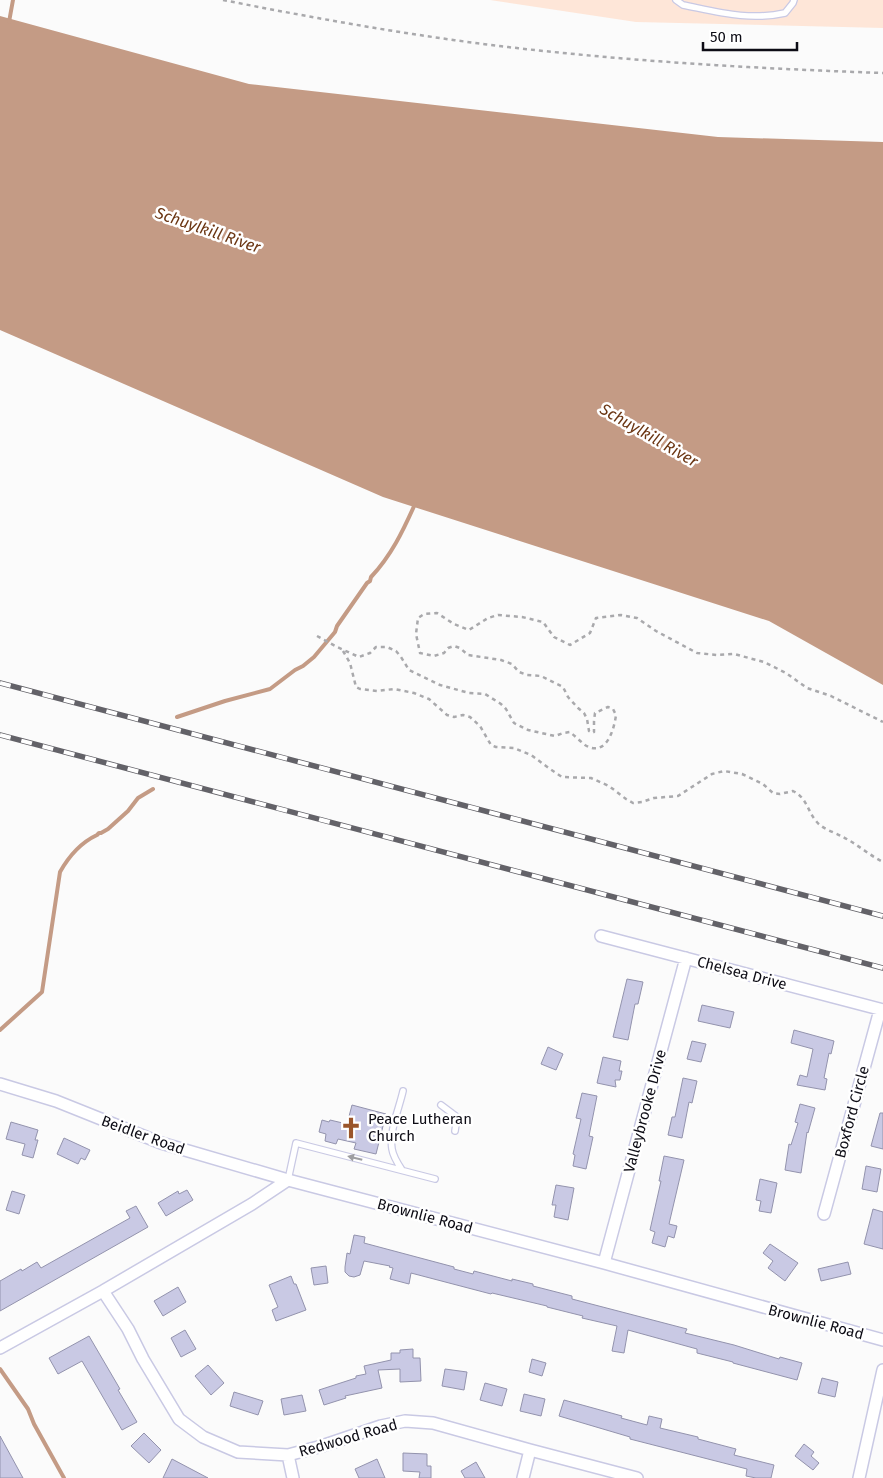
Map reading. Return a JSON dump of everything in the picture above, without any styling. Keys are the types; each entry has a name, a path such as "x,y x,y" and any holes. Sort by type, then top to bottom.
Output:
{"street":[{"name":"Chelsea Drive","path":"601,936 882,1010"},
{"name":"Valleybrooke Drive","path":"604,1263 686,958"},
{"name":"Boxford Circle","path":"824,1214 882,1010"},
{"name":"Beidler Road","path":"0,1084 56,1101 161,1143 288,1180"},
{"name":"Brownlie Road","path":"288,1180 604,1263 883,1340"},
{"path":"0,1348 103,1291 252,1204 288,1180"},
{"name":"Redwood Road","path":"103,1291 128,1329 143,1359 180,1420 203,1437 238,1452 288,1455 381,1426 406,1421 436,1423 637,1478"},
{"path":"858,1478 883,1370"},
{"path":"523,1478 530,1450"},
{"path":"288,1455 292,1478"}],"lane":[{"path":"676,0 683,4 721,13 744,17 768,17 786,13 794,0"},
{"path":"402,1170 392,1152 392,1147 394,1126 403,1092"},
{"path":"441,1105 457,1117 455,1131"},
{"path":"288,1180 296,1143 435,1179"}],"path":[{"path":"223,0 413,34 544,51 738,68 883,73"},
{"path":"317,636 359,657 370,653 376,648 387,647 396,651 408,670 420,676 440,685 470,693 485,694 501,704 514,722 528,730 555,736 570,732 586,745 595,748 606,744 612,734 616,715 613,709 608,707 595,713 594,732 592,733 589,731 584,712 568,697 563,687 541,676 527,675 519,672 512,664 501,660 468,655 460,648 454,646 448,648 444,653 434,656 420,653 416,634 418,618 424,614 437,613 454,624 469,630 488,618 522,616 543,622 554,637 570,645 590,633 596,618 621,615 637,618 656,631 697,653 734,654 764,662 786,673 807,688 831,696 883,722"},
{"path":"343,650 350,663 356,686 360,689 377,691 394,689 414,693 429,699 447,715 470,717 480,726 491,745 514,748 531,754 550,770 562,776 591,778 609,786 633,803 654,798 678,796 712,774 724,770 742,774 764,784 773,793 780,794 793,791 800,794 816,821 822,827 844,837 883,862"}],"shaded area":[{"path":"490,0 883,0 883,28 636,22"}],"water":[{"name":"Schuylkill River","path":"0,16 249,84 718,137 883,142 883,685 769,621 383,497 0,330"}],"building":[{"path":"627,979 643,982 638,1004 635,1004 628,1040 613,1037"},
{"path":"702,1005 734,1012 730,1028 698,1021"},
{"path":"794,1030 834,1041 831,1054 829,1053 824,1078 827,1079 825,1090 797,1085 800,1075 807,1077 813,1049 791,1043"},
{"path":"692,1041 706,1044 701,1062 687,1059"},
{"path":"548,1047 563,1054 556,1070 541,1064"},
{"path":"603,1057 621,1061 619,1071 622,1071 620,1080 615,1080 616,1087 597,1083"},
{"path":"683,1078 697,1081 692,1103 689,1102 682,1138 668,1135 672,1117 675,1117"},
{"path":"582,1093 597,1096 589,1136 593,1137 586,1169 573,1166 575,1155 573,1154 581,1119 576,1118"},
{"path":"800,1104 815,1108 807,1132 801,1173 785,1170 789,1144 791,1145 798,1123 795,1122"},
{"name":"Peace Lutheran Church","path":"352,1105 386,1114 376,1154 354,1149 356,1143 338,1139 336,1144 325,1141 326,1134 319,1132 322,1120 347,1124"},
{"path":"880,1113 883,1113 883,1149 871,1146"},
{"path":"11,1122 38,1130 35,1140 38,1140 33,1158 22,1155 25,1144 6,1139"},
{"path":"64,1138 90,1150 85,1160 81,1158 78,1164 57,1154"},
{"path":"664,1156 684,1160 669,1224 677,1226 674,1238 668,1236 665,1247 652,1243 655,1232 650,1230 661,1181 659,1181"},
{"path":"866,1166 881,1169 877,1192 862,1189"},
{"path":"760,1179 777,1183 771,1213 759,1211 761,1201 756,1200"},
{"path":"556,1185 574,1188 568,1220 554,1217 556,1205 552,1205"},
{"path":"187,1190 193,1200 166,1216 158,1203 178,1191 179,1194"},
{"path":"12,1191 25,1195 19,1214 6,1210"},
{"path":"136,1206 148,1227 0,1311 0,1281 37,1262 41,1268 130,1218 126,1211"},
{"path":"873,1209 883,1212 883,1249 864,1244"},
{"path":"354,1235 365,1237 364,1243 454,1267 454,1269 473,1274 474,1271 512,1281 512,1279 533,1284 533,1286 572,1296 572,1299 687,1329 685,1333 779,1359 780,1357 802,1363 797,1380 697,1353 697,1349 628,1330 624,1353 612,1351 617,1326 582,1318 583,1316 547,1306 491,1294 411,1273 409,1284 390,1279 393,1268 390,1266 364,1261 360,1275 349,1276 345,1272 345,1267 347,1253 350,1254"},
{"path":"770,1244 798,1263 785,1281 768,1268 773,1261 763,1253"},
{"path":"848,1262 851,1274 821,1281 818,1269"},
{"path":"326,1266 328,1283 314,1285 311,1268"},
{"path":"291,1276 306,1310 276,1321 272,1310 278,1307 269,1285"},
{"path":"178,1287 186,1302 163,1316 154,1301"},
{"path":"185,1330 196,1349 181,1357 171,1338"},
{"path":"89,1336 137,1422 122,1430 82,1361 58,1374 49,1358"},
{"path":"413,1349 413,1358 420,1358 421,1381 400,1382 400,1369 378,1370 382,1388 345,1396 346,1398 324,1405 319,1390 366,1374 364,1366 391,1360 391,1353 400,1353 400,1350"},
{"path":"532,1359 546,1363 542,1376 529,1372"},
{"path":"208,1365 224,1383 211,1395 195,1376"},
{"path":"445,1369 467,1372 464,1390 442,1386"},
{"path":"822,1378 838,1382 835,1397 818,1393"},
{"path":"485,1383 507,1389 502,1406 480,1400"},
{"path":"234,1392 263,1401 258,1415 230,1406"},
{"path":"524,1394 545,1399 541,1416 520,1411"},
{"path":"302,1395 306,1411 284,1415 281,1399"},
{"path":"564,1400 647,1425 649,1416 662,1419 660,1428 736,1449 734,1455 774,1465 771,1478 746,1476 747,1469 630,1439 630,1437 559,1416"},
{"path":"144,1433 161,1450 149,1463 131,1446"},
{"path":"0,1436 23,1478 0,1478"},
{"path":"804,1444 814,1452 811,1456 819,1463 813,1470 795,1456"},
{"path":"403,1453 427,1454 427,1466 431,1466 431,1478 419,1478 420,1472 403,1471"},
{"path":"172,1459 208,1478 163,1478"},
{"path":"377,1459 385,1478 359,1478 355,1469"},
{"path":"476,1462 485,1478 465,1478 461,1471"}],"waterway":[{"path":"9,22 13,0"},
{"path":"177,717 270,689 314,657 335,632 337,626 371,577 391,552 415,504"},
{"path":"0,1030 42,992 60,872 63,866 80,846 108,829 128,811 138,798 153,789"},
{"path":"0,1369 28,1409 34,1424 64,1478"}],"railway":[{"path":"0,683 883,916"},
{"path":"0,735 883,968"}],"place":[{"name":"Peace Lutheran Church","path":"351,1128"}]}
